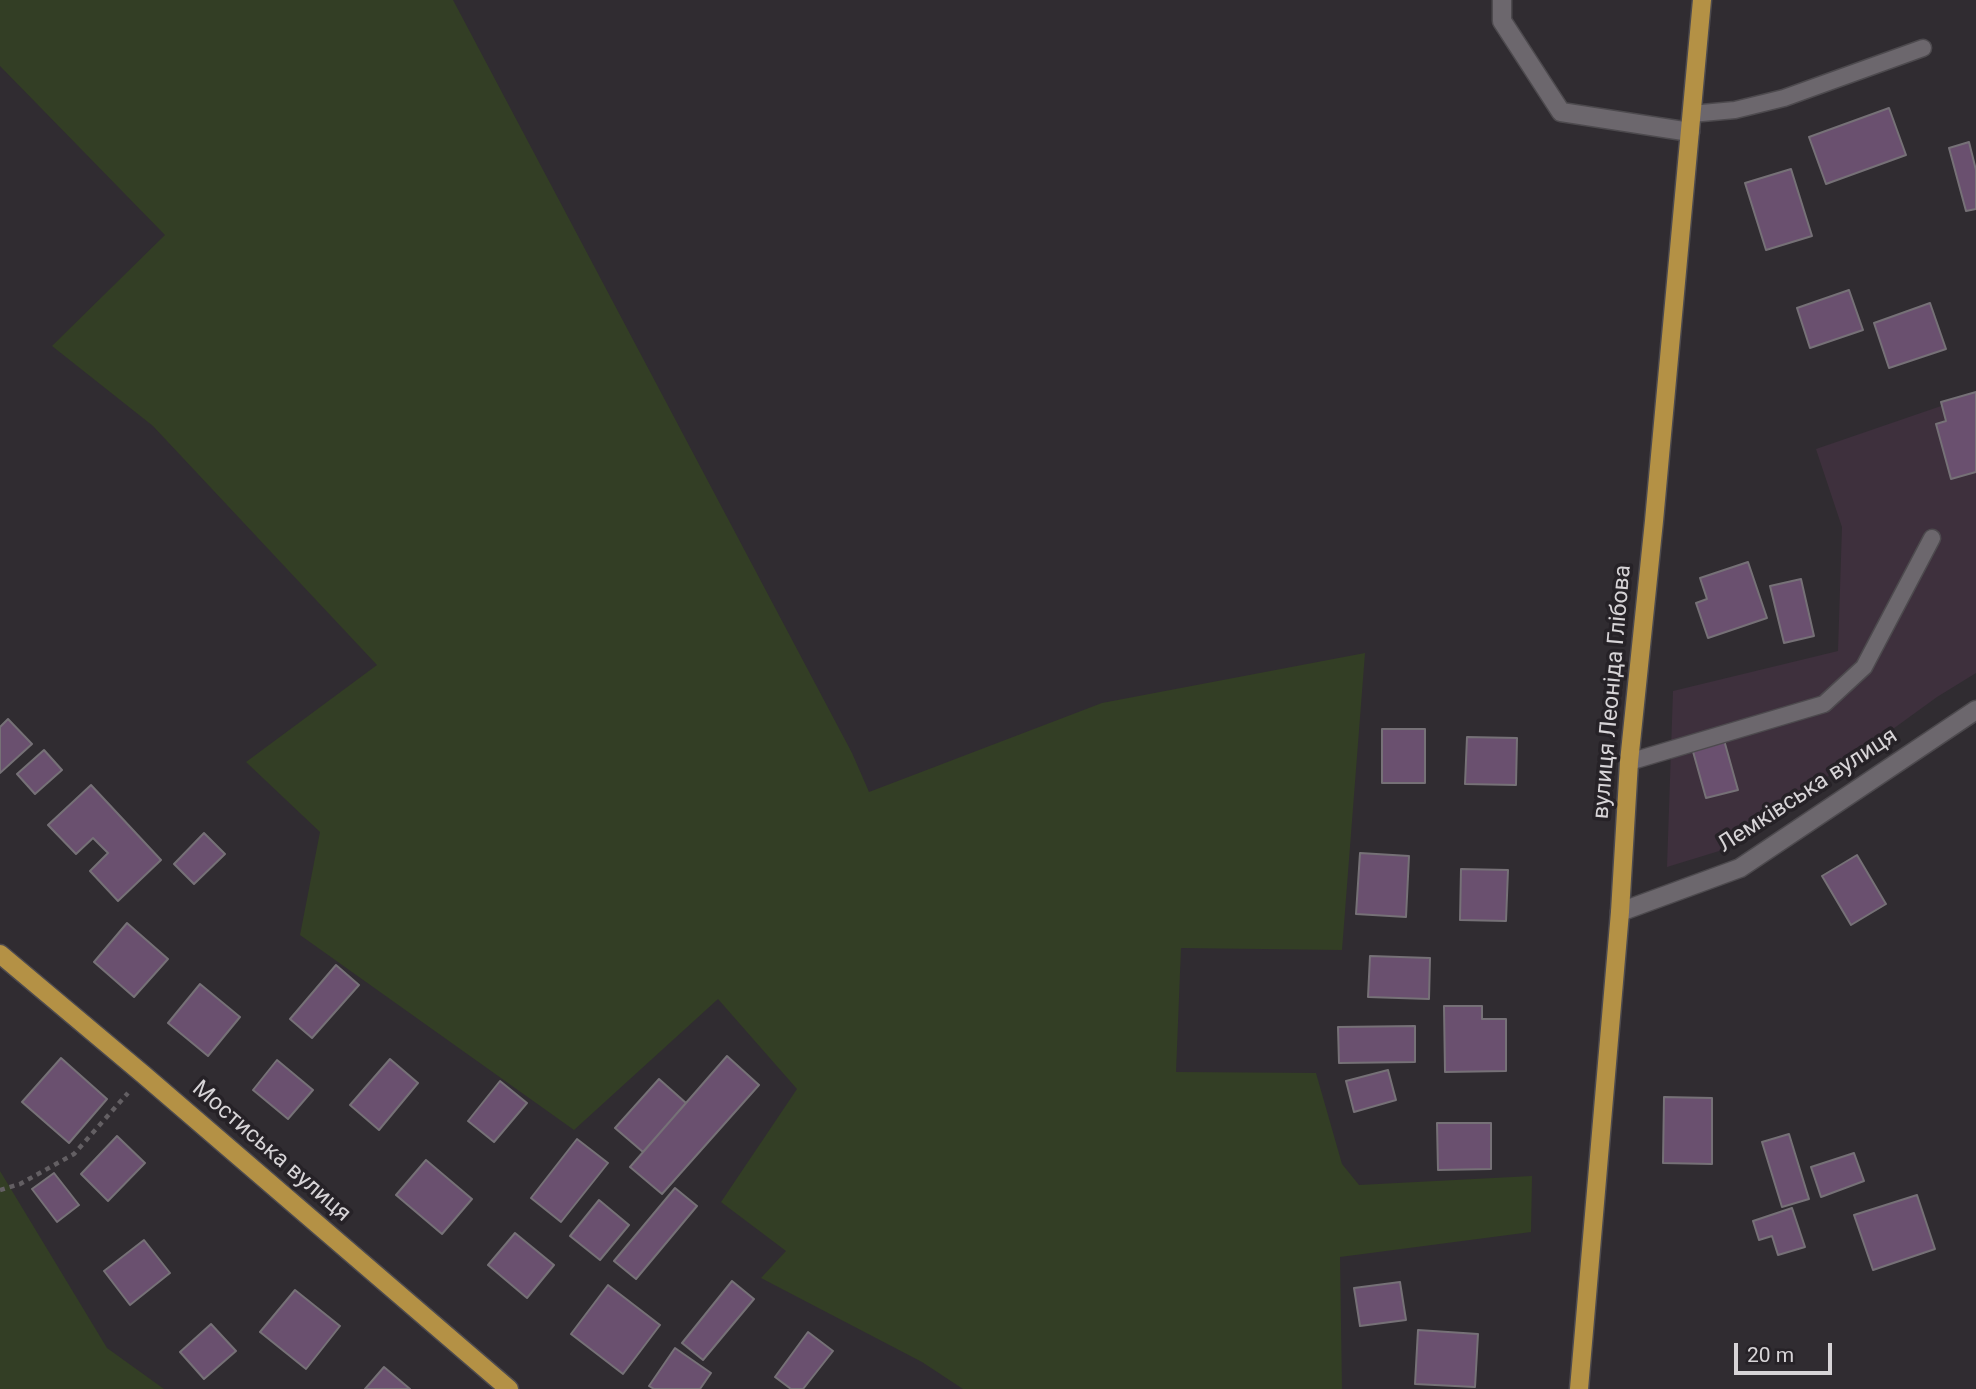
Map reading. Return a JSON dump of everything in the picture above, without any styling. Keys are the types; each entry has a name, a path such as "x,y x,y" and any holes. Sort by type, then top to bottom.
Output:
{"main road":[{"name":"вулиця Леоніда Глібова","path":"1579,1389 1620,912 1629,762 1702,0"},
{"name":"Мостиська вулиця","path":"0,954 509,1389"}],"street":[{"path":"1502,0 1502,21 1561,112 1690,123"},
{"name":"Лемківська вулиця","path":"1620,912 1740,868 1976,710"}],"lane":[{"path":"1690,123 1784,97 1923,48"},
{"path":"1629,762 1824,704 1864,667 1932,538"}],"path":[{"path":"0,1190 20,1184 74,1154 144,1075"}],"shaded area":[{"path":"1976,394 1976,673 1937,697 1729,848 1667,867 1673,691 1838,651 1842,527 1816,449"}],"green space":[{"path":"0,0 453,0 852,753 869,792 1102,703 1365,653 1342,950 1181,948 1176,1072 1316,1073 1342,1164 1359,1185 1532,1176 1531,1232 1340,1257 1342,1389 963,1389 922,1362 761,1278 786,1251 721,1202 797,1089 718,999 574,1130 300,935 320,832 246,762 377,665 153,426 52,346 165,235 0,66"},
{"path":"0,1171 107,1348 164,1389 0,1389"}],"building":[{"path":"1889,108 1906,155 1826,184 1809,137"},
{"path":"1969,142 1976,170 1976,209 1966,211 1949,148"},
{"path":"1791,169 1812,236 1766,250 1745,183"},
{"path":"1849,290 1863,330 1810,348 1797,308"},
{"path":"1930,303 1946,349 1889,368 1874,323"},
{"path":"1976,392 1976,472 1951,479 1936,424 1946,421 1941,402"},
{"path":"1748,562 1767,618 1708,638 1696,603 1707,599 1700,578"},
{"path":"1801,579 1814,636 1784,643 1770,586"},
{"path":"8,719 32,744 0,773 0,727"},
{"path":"1382,729 1425,729 1425,783 1382,783"},
{"path":"1467,737 1517,738 1516,785 1465,784"},
{"path":"1724,740 1738,790 1706,798 1692,748"},
{"path":"44,750 62,770 35,794 17,774"},
{"path":"91,785 161,860 118,901 90,871 108,853 93,838 76,854 48,825"},
{"path":"204,833 225,854 194,884 174,864"},
{"path":"1360,853 1409,856 1406,917 1356,914"},
{"path":"1857,855 1886,904 1851,925 1822,876"},
{"path":"1461,869 1508,870 1506,921 1460,920"},
{"path":"127,923 168,959 134,997 94,962"},
{"path":"1370,956 1430,958 1429,999 1368,997"},
{"path":"336,965 359,985 312,1038 290,1019"},
{"path":"200,984 240,1017 208,1056 168,1023"},
{"path":"1444,1006 1482,1006 1482,1019 1506,1019 1506,1071 1445,1072"},
{"path":"1415,1026 1415,1062 1339,1063 1338,1027"},
{"path":"727,1056 759,1085 662,1194 630,1167"},
{"path":"61,1058 107,1099 69,1143 22,1102"},
{"path":"390,1059 418,1083 379,1130 350,1105"},
{"path":"277,1060 313,1090 288,1119 253,1090"},
{"path":"1388,1070 1396,1100 1354,1112 1346,1081"},
{"path":"659,1079 686,1103 643,1152 615,1128"},
{"path":"500,1081 527,1103 494,1142 468,1121"},
{"path":"1664,1097 1712,1098 1712,1164 1663,1163"},
{"path":"1437,1123 1491,1123 1491,1169 1438,1170"},
{"path":"1789,1134 1809,1199 1782,1207 1762,1142"},
{"path":"117,1136 145,1163 108,1201 81,1174"},
{"path":"577,1139 608,1163 561,1222 531,1198"},
{"path":"1854,1153 1864,1181 1821,1197 1811,1167"},
{"path":"426,1160 472,1199 442,1234 396,1195"},
{"path":"54,1173 79,1205 57,1222 32,1189"},
{"path":"675,1188 697,1206 636,1279 614,1261"},
{"path":"1917,1195 1935,1249 1873,1270 1854,1215"},
{"path":"599,1200 629,1225 600,1260 570,1236"},
{"path":"1792,1208 1805,1247 1778,1255 1772,1236 1759,1240 1753,1221"},
{"path":"515,1233 554,1265 527,1298 488,1265"},
{"path":"144,1240 170,1273 130,1305 104,1271"},
{"path":"732,1281 754,1299 703,1360 682,1343"},
{"path":"1400,1282 1406,1320 1360,1326 1354,1288"},
{"path":"608,1285 660,1325 623,1374 571,1334"},
{"path":"295,1290 340,1326 306,1369 260,1332"},
{"path":"211,1324 236,1351 204,1379 180,1352"},
{"path":"1418,1330 1478,1334 1475,1387 1415,1384"},
{"path":"808,1332 833,1351 803,1389 791,1389 775,1377"},
{"path":"675,1348 711,1373 700,1389 654,1389 649,1386"},
{"path":"384,1367 410,1389 365,1389"}]}
